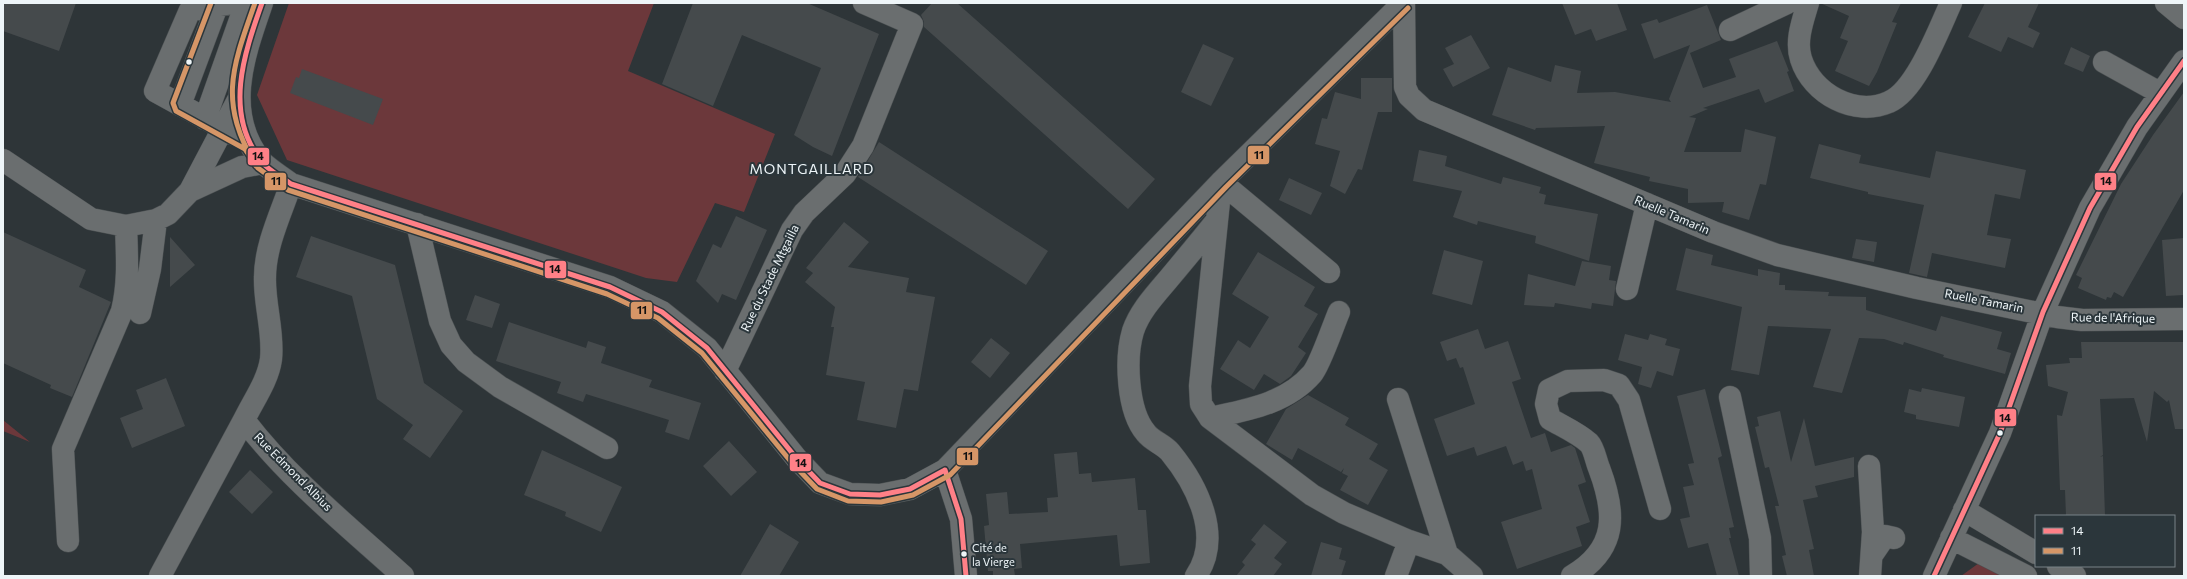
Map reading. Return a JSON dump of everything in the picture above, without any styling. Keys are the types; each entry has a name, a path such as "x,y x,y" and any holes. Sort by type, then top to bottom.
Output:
{"street":[{"path":"200,116 246,3"},
{"path":"262,3 243,58 239,98 242,123 250,144 263,163 291,184 610,287 662,312 707,348 797,459 820,483 850,494 880,495 910,489 945,470 1221,182 1404,3"},
{"name":"Rue du Stade Mtgailla","path":"726,371 792,230 804,213 846,174 863,146 912,24 864,3"},
{"name":"Ruelle Tamarin","path":"1404,3 1405,87 1416,104 1424,110 1713,232 1777,255 1917,288 2043,312"},
{"path":"1730,30 1787,3"},
{"path":"1808,3 1800,30 1801,59 1814,83 1831,97 1848,105 1868,107 1890,102 1907,87 1921,67 1951,3"},
{"path":"2166,3 2184,18"},
{"path":"190,191 200,116 228,4 190,10 155,91 200,116 250,144"},
{"path":"1934,576 2011,406 2043,312 2090,208 2137,127 2184,61"},
{"path":"2104,62 2160,93"},
{"path":"200,116 239,98"},
{"path":"3,160 91,219 126,226 156,220 168,214 190,191 242,167 263,163"},
{"path":"1221,182 1200,386 1201,404 1210,418 1312,495 1344,513 1409,541 1447,554 1472,576"},
{"path":"1221,182 1329,272"},
{"path":"160,576 266,378 271,360 271,342 264,276 277,224 291,184"},
{"path":"1626,289 1647,204"},
{"path":"140,313 150,269 156,220"},
{"path":"1196,576 1202,567 1208,543 1207,519 1190,481 1169,451 1146,433 1134,411 1128,373 1133,331 1144,308 1217,220"},
{"path":"417,224 440,321 452,345 466,362 500,387 607,448"},
{"path":"68,541 63,449 122,311 126,295 127,274 126,226"},
{"path":"1210,418 1259,406 1286,396 1313,374 1339,312"},
{"name":"Rue de l'Afrique","path":"2043,312 2082,320 2184,319"},
{"path":"1572,576 1588,567 1606,542 1611,516 1606,487 1590,443 1550,419 1546,404 1549,390 1568,381 1604,380 1619,385 1629,400 1660,509"},
{"path":"1730,397 1760,538 1761,576"},
{"path":"1398,399 1447,554"},
{"name":"Rue Edmond Albius","path":"244,420 260,442 293,476 403,576"},
{"path":"1869,466 1871,565"},
{"path":"945,470 960,519 966,576"},
{"path":"1964,510 2035,552"},
{"path":"1871,565 1885,536 1894,538"},
{"path":"1951,538 2026,576"},
{"path":"1396,576 1409,541"},
{"path":"2060,567 2074,576"}],"shaded area":[{"path":"289,3 654,3 628,71 775,134 744,212 715,203 677,282 646,278 287,160 257,95"},
{"path":"3,420 30,442 3,431"},
{"path":"1979,563 2006,576 1961,576"}],"building":[{"path":"3,3 76,3 59,51 3,31"},
{"path":"693,3 807,3 879,34 832,156 813,147 794,135 821,68 742,35 713,106 662,84"},
{"path":"932,3 957,3 1155,179 1128,209 924,27 924,22 921,15"},
{"path":"1562,3 1617,3 1627,30 1596,41 1591,29 1575,35"},
{"path":"1820,3 1901,3 1892,22 1897,23 1877,72 1869,86 1835,71 1848,41 1840,38 1849,16"},
{"path":"1985,3 2039,3 2028,27 2040,33 2033,48 2008,37 2001,52 1968,37"},
{"path":"1707,5 1721,40 1690,53 1703,88 1736,77 1729,59 1777,41 1789,71 1787,72 1794,91 1765,103 1759,89 1703,108 1708,109 1689,117 1696,118 1684,152 1741,152 1745,129 1776,137 1766,185 1760,184 1749,220 1722,212 1724,202 1688,203 1688,189 1649,181 1650,177 1594,163 1605,126 1536,128 1535,130 1492,115 1508,67 1551,82 1555,65 1581,71 1577,93 1615,92 1671,102 1669,99 1690,45 1654,59 1641,24 1657,19 1659,23"},
{"path":"1471,35 1490,68 1453,87 1443,69 1454,64 1445,48"},
{"path":"1203,44 1234,58 1211,106 1181,92"},
{"path":"2071,47 2090,56 2083,72 2064,64"},
{"path":"302,69 383,99 373,125 290,93 296,77 299,78"},
{"path":"1361,78 1392,78 1392,112 1378,112 1362,170 1358,169 1345,194 1330,186 1340,151 1315,144 1322,118 1327,119 1335,92 1361,99"},
{"path":"2184,92 2184,190 2123,297 2114,292 2111,298 2107,297 2106,300 2078,288 2082,278 2076,275 2121,184 2153,135"},
{"path":"879,142 1048,251 1026,285 858,177"},
{"path":"1819,144 1861,155 1859,163 1930,178 1936,151 2026,170 2020,199 1995,194 1987,235 2011,239 2005,268 1932,253 1927,277 1909,273 1924,205 1868,194 1868,192 1810,178"},
{"path":"1419,150 1447,156 1445,166 1501,184 1503,177 1541,187 1539,193 1546,195 1544,204 1598,214 1589,261 1535,243 1536,236 1478,221 1477,225 1453,217 1462,191 1413,181"},
{"path":"1289,178 1322,193 1311,215 1279,200"},
{"path":"736,216 767,230 736,300 722,294 718,303 696,281 713,244 721,248"},
{"path":"844,222 869,242 848,267 909,278 906,292 935,297 918,391 904,389 896,428 857,420 865,382 826,375 834,327 831,327 835,307 805,282 813,273 806,268"},
{"path":"3,232 86,270 79,287 111,302 72,397 50,388 51,385 3,363"},
{"path":"311,236 395,265 424,383 463,411 430,458 403,439 413,425 377,399 352,296 296,277"},
{"path":"170,237 195,265 170,287"},
{"path":"2184,238 2184,295 2166,296 2162,240"},
{"path":"1856,239 1877,242 1874,262 1852,258"},
{"path":"1686,248 1713,255 1711,265 1758,276 1758,269 1780,273 1779,285 1785,285 1785,290 1829,292 1828,296 1866,297 1866,310 1936,331 1941,316 2002,332 1997,349 2011,353 2005,374 1943,357 1944,355 1904,342 1903,345 1884,339 1859,338 1842,393 1813,387 1831,329 1768,326 1759,375 1731,370 1742,307 1676,290"},
{"path":"1444,250 1483,261 1472,305 1432,294"},
{"path":"1258,252 1315,287 1304,306 1318,314 1298,347 1306,353 1291,376 1280,384 1264,374 1254,390 1220,369 1238,340 1250,348 1269,317 1232,294"},
{"path":"1582,261 1611,266 1609,280 1616,281 1613,306 1592,303 1591,309 1555,303 1554,307 1524,305 1528,274 1575,286"},
{"path":"475,295 500,304 492,328 466,320"},
{"path":"509,322 586,348 588,341 606,347 601,363 652,380 649,387 701,403 689,440 665,432 669,420 586,394 583,402 557,393 561,382 496,361"},
{"path":"1478,329 1485,349 1508,341 1521,379 1512,382 1531,438 1545,433 1551,452 1571,445 1575,448 1586,482 1578,485 1590,522 1576,527 1582,546 1517,569 1501,522 1542,509 1532,469 1526,471 1523,461 1513,465 1506,446 1477,456 1474,447 1447,456 1434,419 1475,404 1463,367 1460,368 1456,358 1447,361 1440,342"},
{"path":"1625,334 1648,340 1650,334 1667,339 1665,345 1680,349 1673,376 1657,371 1651,388 1638,384 1642,367 1618,360"},
{"path":"991,338 1010,353 990,378 971,362"},
{"path":"2081,342 2184,342 2184,429 2175,429 2169,400 2167,402 2154,391 2147,442 2134,398 2100,399 2103,455 2100,457 2103,456 2105,515 2066,515 2065,490 2060,490 2057,415 2062,416 2068,392 2048,386 2046,365 2070,363 2069,358 2082,358"},
{"path":"166,378 185,426 132,448 120,418 143,409 136,390"},
{"path":"1922,388 1965,397 1959,427 1916,419 1916,415 1904,412 1909,389 1921,392"},
{"path":"1705,389 1722,456 1718,458 1734,527 1729,528 1731,538 1729,538 1739,576 1717,576 1708,543 1688,548 1680,519 1690,517 1683,487 1694,485 1688,464 1694,463 1677,396"},
{"path":"1308,395 1349,418 1345,425 1378,444 1369,459 1388,470 1368,505 1340,490 1348,476 1342,473 1344,468 1341,472 1298,448 1292,460 1266,444 1286,409"},
{"path":"1780,411 1791,462 1804,418 1815,466 1854,457 1854,477 1815,486 1818,497 1803,500 1814,549 1809,550 1814,576 1787,576 1782,556 1786,555 1775,506 1779,506 1769,467 1765,468 1755,427 1759,426 1757,417"},
{"path":"729,441 757,472 731,496 703,466"},
{"path":"542,450 622,487 601,532 565,516 566,512 524,495"},
{"path":"1077,452 1079,474 1091,473 1092,482 1135,478 1138,510 1146,510 1150,563 1120,566 1117,535 1020,544 1022,568 1014,569 1015,576 993,576 993,571 988,571 984,526 989,525 986,494 1007,492 1009,514 1048,512 1047,498 1058,497 1054,454"},
{"path":"250,470 273,492 252,514 229,492"},
{"path":"770,524 799,542 779,576 740,576"},
{"path":"1264,524 1287,542 1274,558 1282,564 1273,576 1236,576 1245,565 1242,562 1256,544 1251,540"},
{"path":"1321,542 1342,548 1339,559 1346,561 1341,576 1311,576"}],"transit line":[{"name":"11","path":"211,3 173,103 176,111 245,149 258,168 288,190 607,294 658,318 702,353 792,463 817,489 848,501 881,502 913,495 950,475 1226,187 1408,8"},
{"name":"11","path":"255,3 235,66 233,103 237,123 244,143 256,166"},
{"name":"14","path":"262,3 244,63 240,104 243,124 250,143 262,162 276,174 291,184 610,287 662,312 707,348 797,459 820,483 850,494 880,495 910,489 945,470"},
{"name":"14","path":"1934,576 2000,433 2043,312 2090,208 2137,127 2184,61"},
{"name":"14","path":"945,470 961,519 966,576"}],"place":[{"name":"Cité de la Vierge","path":"964,554"}],"district":[{"name":"MONTGAILLARD","path":"812,169"}]}
